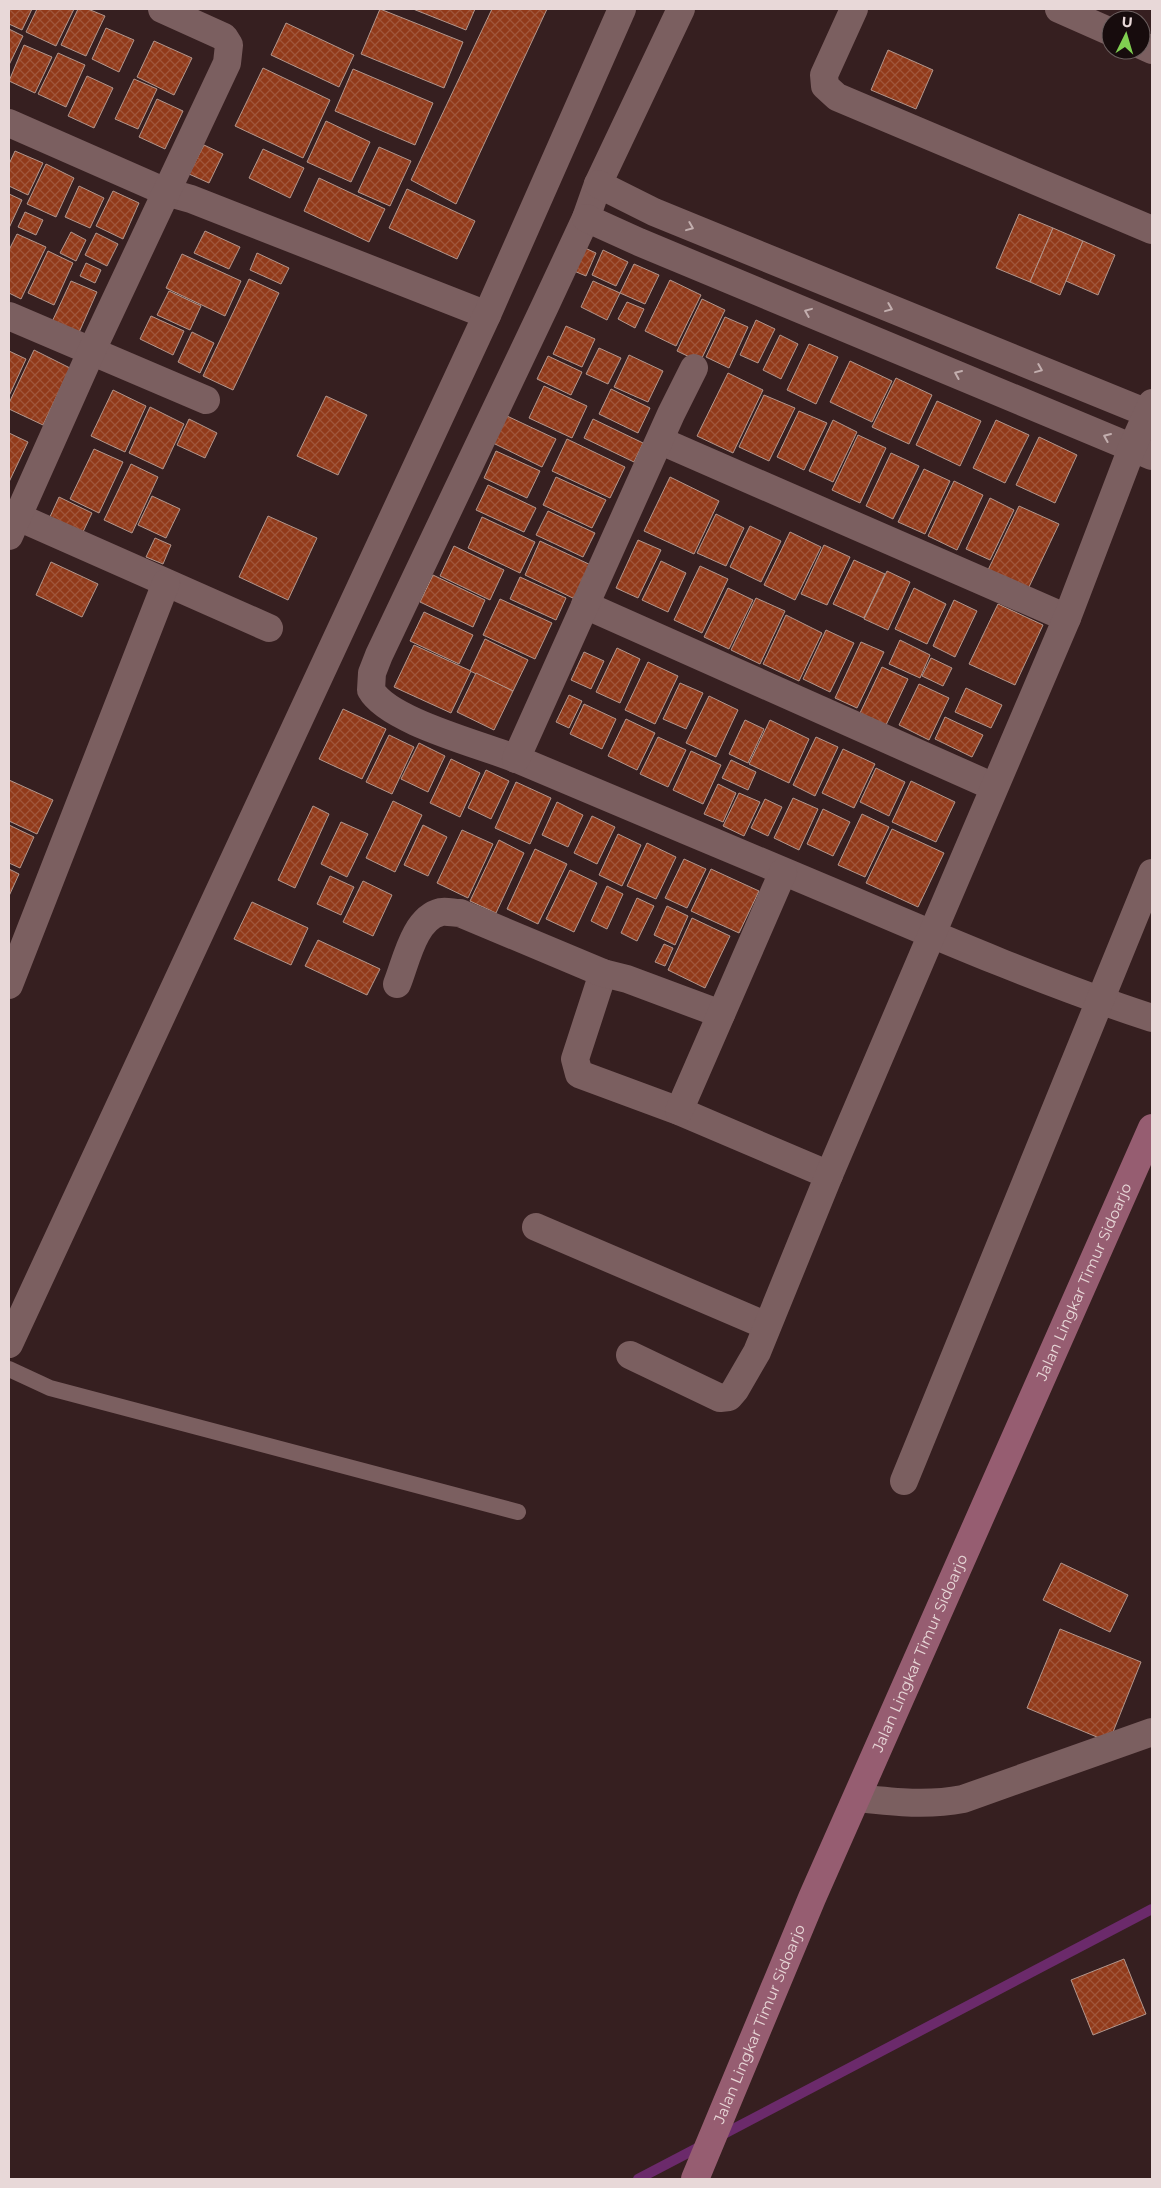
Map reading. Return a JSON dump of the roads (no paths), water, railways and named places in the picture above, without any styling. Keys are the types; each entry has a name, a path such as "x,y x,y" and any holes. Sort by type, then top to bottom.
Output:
{"main road":[{"name":"Jalan Lingkar Timur Sidoarjo","path":"695,2179 812,1898 858,1798 1152,1128"}],"street":[{"path":"162,9 220,34 227,40 230,49 226,63 12,522 166,583 269,628"},
{"path":"9,1344 19,1298 487,315 622,9"},
{"path":"681,9 598,184 586,218 379,656 370,682 372,692 388,708 416,722 516,759 932,934 1099,1001 1152,1018"},
{"path":"854,9 824,75 825,86 837,97 1152,230"},
{"path":"1059,9 1101,28"},
{"path":"9,123 166,192 190,199 487,315"},
{"path":"598,184 654,212 864,298 1151,410 1142,452 1067,618 994,787 829,1175 757,1352 736,1390 725,1398 715,1396 630,1355"},
{"path":"639,242 654,212"},
{"path":"586,218 639,242 1142,452"},
{"path":"851,329 864,298"},
{"path":"9,316 206,400"},
{"path":"516,759 661,440 671,414 694,368"},
{"path":"661,440 1067,618"},
{"path":"9,985 166,583"},
{"path":"585,605 994,787"},
{"path":"679,1111 783,872"},
{"path":"904,1481 1152,873"},
{"path":"398,984 418,930 431,916 440,912 460,914 603,973 627,978 721,1014"},
{"path":"603,973 575,1059 576,1070 584,1077 679,1111 829,1175"},
{"path":"536,1227 767,1326"},
{"path":"858,1798 912,1804 939,1803 963,1799 1152,1732"}],"lane":[{"path":"9,1369 50,1388 518,1512"}],"waterway":[{"path":"718,2137 1152,1909"},
{"path":"638,2179 703,2145"}]}
